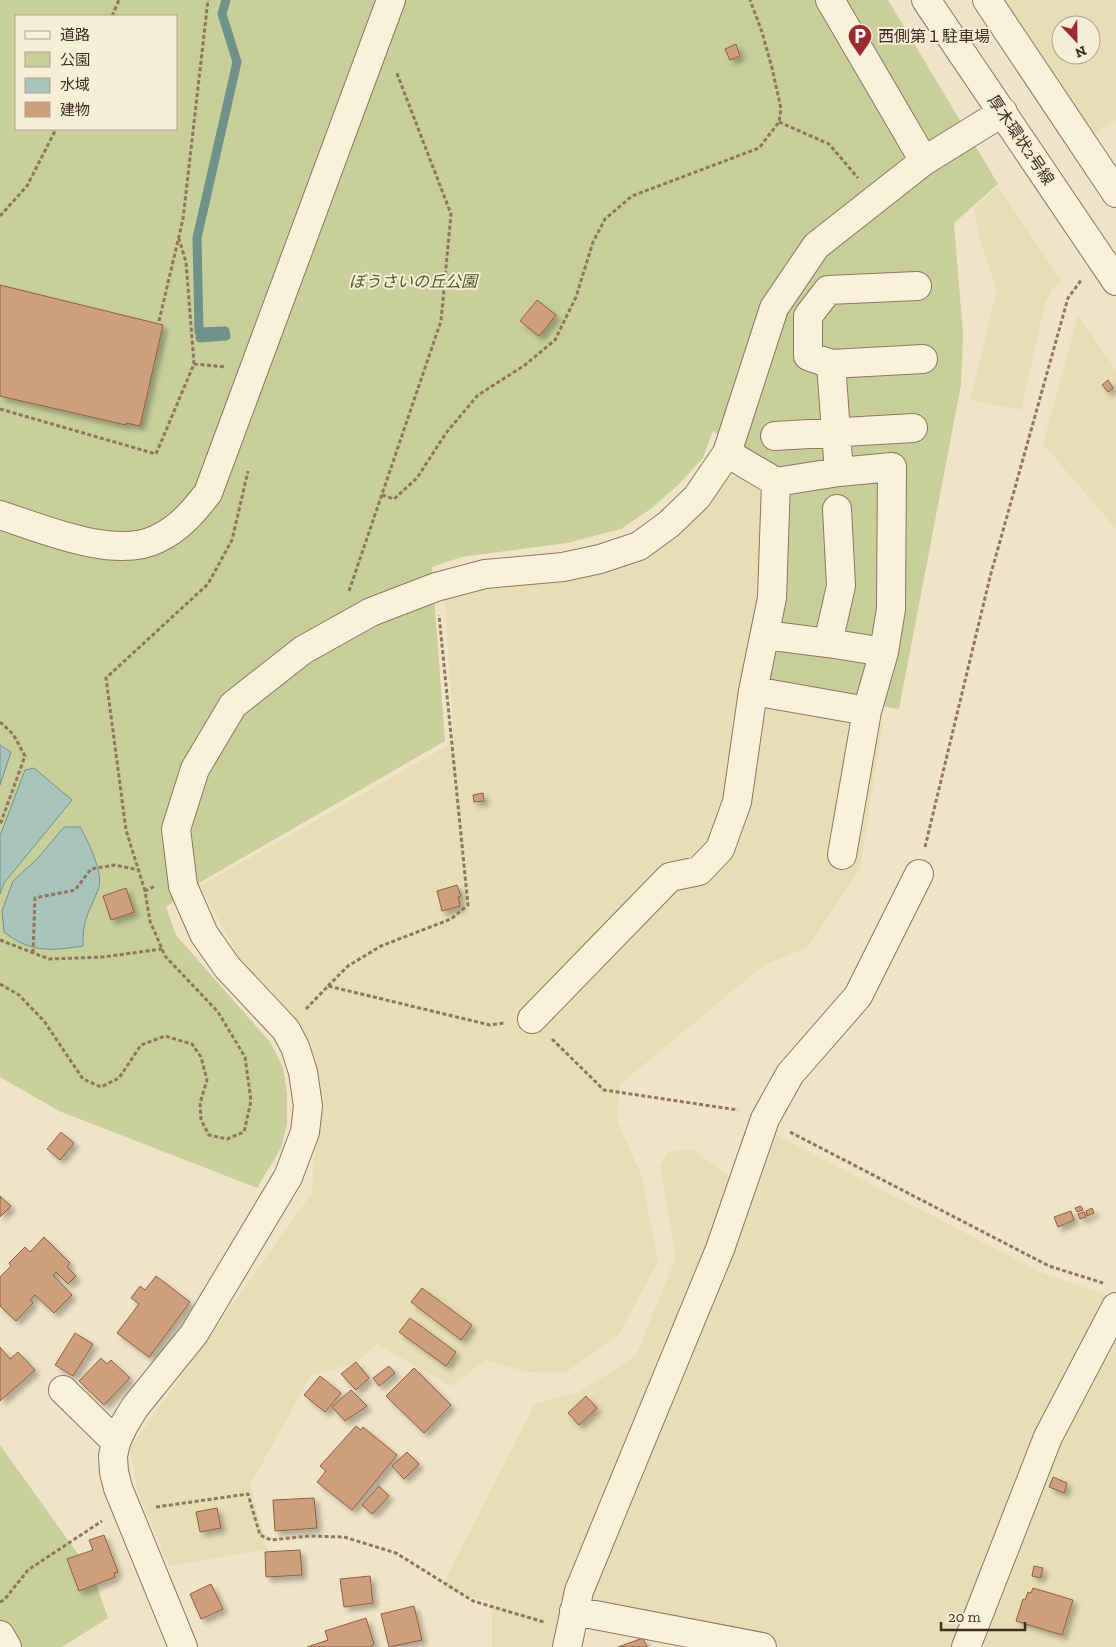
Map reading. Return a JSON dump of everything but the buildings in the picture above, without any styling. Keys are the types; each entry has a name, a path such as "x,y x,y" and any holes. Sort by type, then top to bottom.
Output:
{"street":[{"path":"0,515 80,540 118,548 156,540 189,518 208,493 391,0"},
{"path":"830,0 924,161"},
{"name":"厚木環状2号線","path":"926,0 1116,281"},
{"path":"987,0 1116,193"},
{"path":"183,1647 126,1511 114,1472 116,1442 135,1407 194,1334 288,1177 305,1132 308,1106 303,1072 295,1047 286,1030 227,968 204,934 183,886 176,829 194,769 233,705 302,650 371,612 436,587 485,574 563,567 600,559 639,546 669,524 697,497 728,453 774,308 816,246 924,161 1003,112"},
{"path":"917,286 828,290 808,316 808,356 831,364 923,358"},
{"path":"831,364 838,472"},
{"path":"775,436 913,428"},
{"path":"728,453 776,482 838,472 892,468 891,609 884,652 867,711 842,855"},
{"path":"532,1019 670,876 699,872 720,849 737,802 753,691 772,598 776,482"},
{"path":"828,643 841,586 837,509"},
{"path":"765,635 884,652"},
{"path":"753,691 867,711"},
{"path":"762,1647 570,1629 579,1591 720,1249 764,1119 790,1074 858,996 920,874"},
{"path":"966,1647 1048,1437 1112,1296"},
{"path":"62,1390 116,1442"},
{"path":"0,1635 7,1647"}],"path":[{"path":"112,15 119,0"},
{"path":"159,321 184,219 208,0"},
{"path":"382,495 394,499 417,478 446,433 478,395 525,365 555,340 576,297 593,242 604,220 632,196 759,148 779,122 781,109 772,68 762,32 750,0"},
{"path":"347,597 441,321 451,214 400,87 395,69"},
{"path":"779,122 829,144 860,180"},
{"path":"0,216 27,186 55,130"},
{"path":"0,409 156,454 194,364 186,262 179,239"},
{"path":"920,874 990,577 1068,298 1100,257"},
{"path":"0,984 19,995 44,1021 83,1079 101,1087 118,1078 141,1045 164,1036 192,1044 201,1057 207,1080 200,1103 200,1120 209,1135 228,1139 244,1132 251,1101 244,1056 218,1012 165,956 150,921 145,891 126,830 106,678 208,584 232,540 248,468"},
{"path":"286,1030 348,966 381,946 451,919 468,905 436,587"},
{"path":"0,722 13,734 25,756 0,825"},
{"path":"33,953 35,898 75,890 91,869 115,865 139,870"},
{"path":"145,891 158,885"},
{"path":"0,940 49,958 103,957 162,949"},
{"path":"328,986 490,1025 532,1019 604,1090 737,1110 764,1119 1049,1266 1112,1296"},
{"path":"0,1602 5,1599 28,1570 94,1525 126,1511 248,1494 260,1535 271,1540 309,1536 344,1537 396,1553 473,1601 570,1629"}],"shaded area":[{"path":"1003,0 1116,0 1116,120 1094,134 1034,52"},
{"path":"998,187 1061,280 1053,288 1045,304 1021,410 970,400 997,290 980,240 974,208"},
{"path":"1078,316 1116,370 1116,529 1043,444"},
{"path":"756,474 767,492 766,612 744,695 883,723 860,868 808,947 764,965 620,1084 617,1121 642,1177 658,1262 619,1334 565,1373 527,1372 487,1360 450,1386 377,1344 356,1363 311,1375 250,1485 268,1549 169,1566 137,1490 130,1448 312,1193 318,1107 299,1030 241,961 200,886 454,742 444,591 632,556 730,477"},
{"path":"774,1134 1042,1273 1116,1298 1116,1647 775,1647 775,1645 561,1618 557,1647 492,1647 492,1603 441,1588 535,1404 579,1392 636,1356 676,1257 660,1166 669,1151 693,1150 750,1191"}],"green space":[{"name":"ぼうさいの丘公園","path":"0,0 888,0 998,184 954,223 963,334 961,385 899,709 763,687 772,470 713,431 703,458 679,484 652,508 621,529 567,543 462,557 432,567 445,741 199,883 166,907 176,935 270,1042 283,1067 287,1094 287,1124 281,1148 257,1188 59,1111 0,1077"},
{"path":"0,1445 93,1575 108,1618 62,1647 0,1647"}],"water":[{"path":"0,745 11,752 0,785"},
{"path":"34,768 72,800 4,883 0,894 0,836 25,770"},
{"path":"64,827 80,827 91,849 100,884 85,923 83,946 61,949 32,947 23,944 4,932 2,911 13,881 37,859"}],"waterway":[{"path":"200,338 226,336 225,331 199,332 197,238 237,62 222,14 226,0"}],"place":[{"name":"西側第１駐車場","path":"860,57"}]}
